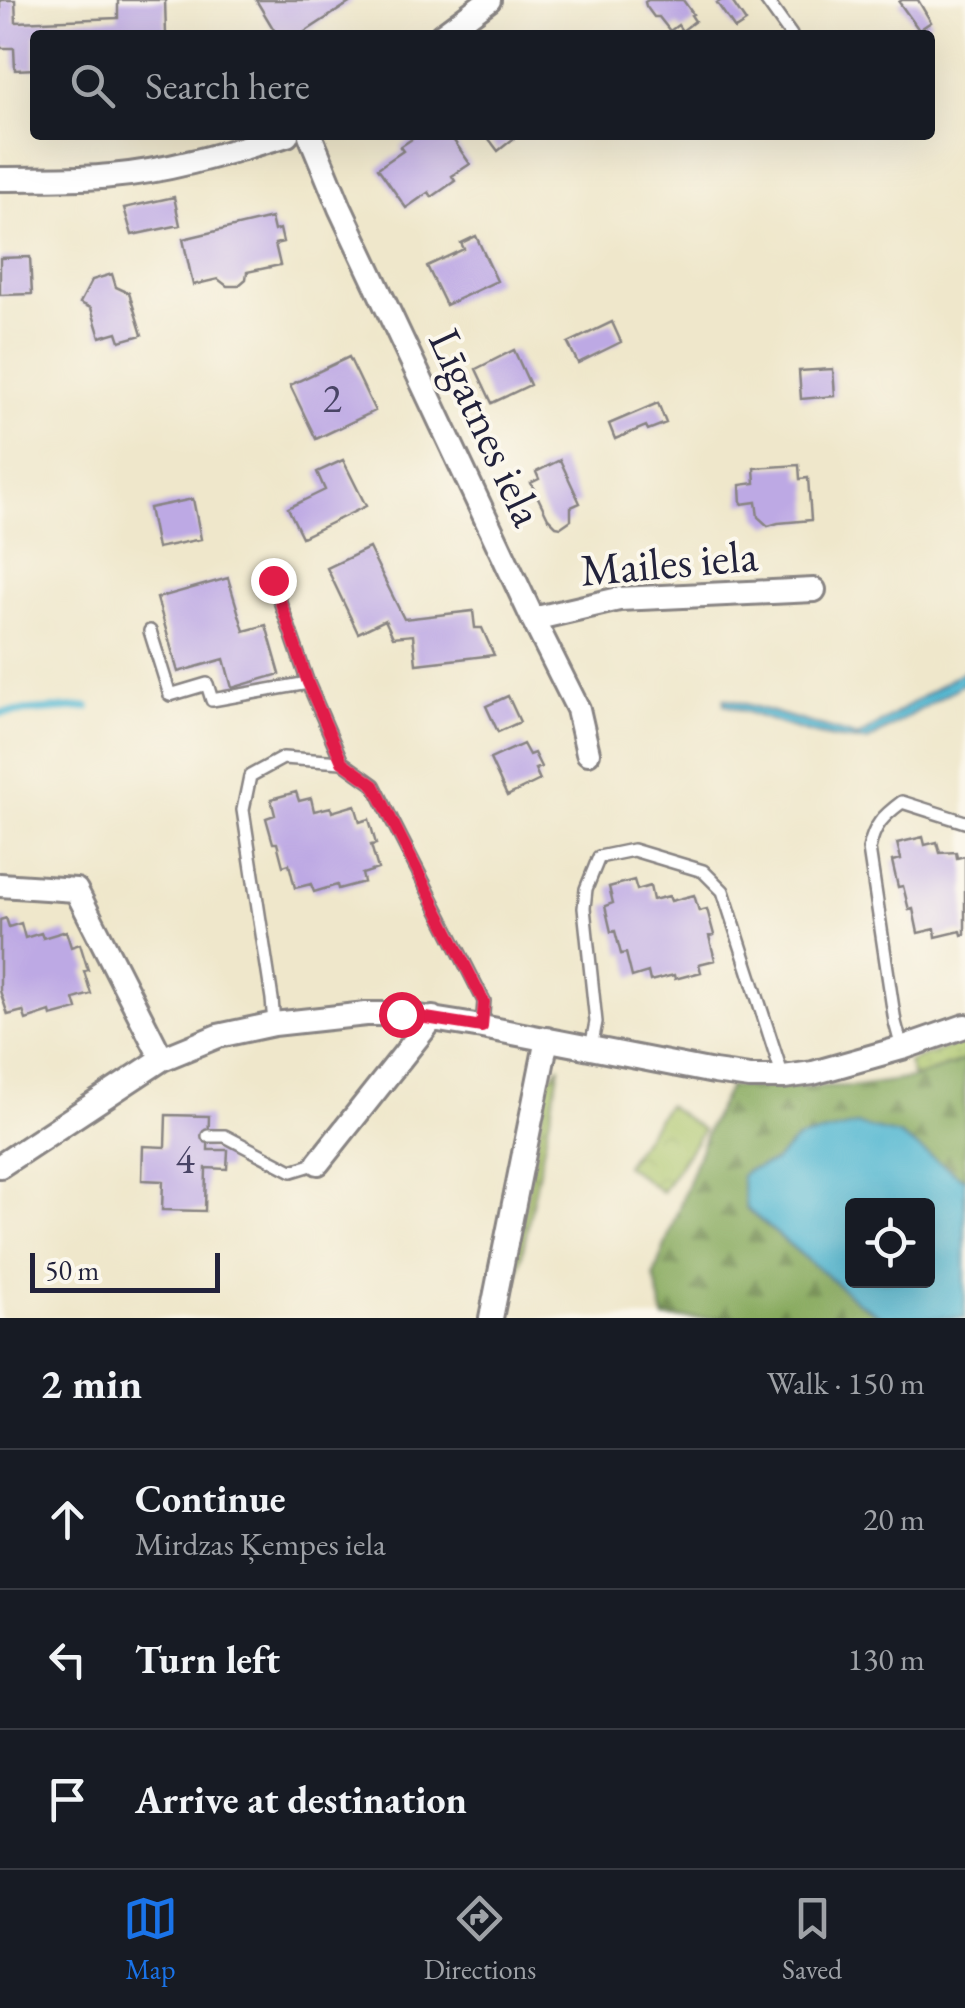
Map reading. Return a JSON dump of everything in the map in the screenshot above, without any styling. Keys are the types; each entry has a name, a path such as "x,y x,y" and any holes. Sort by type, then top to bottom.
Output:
{"street":[{"path":"449,30 490,0"},
{"path":"0,179 110,176 231,152 271,140"},
{"name":"Līgatnes iela","path":"312,140 340,208 578,709 588,752"},
{"name":"Mailes iela","path":"533,619 620,600 814,590"},
{"path":"0,885 76,890 162,1059"},
{"path":"1,1163 162,1059 218,1036 274,1024 401,1014 728,1074 784,1077 843,1066 965,1026"},
{"path":"318,1164 433,1018"},
{"path":"491,1318 547,1039"}],"lane":[{"path":"766,0 787,30"},
{"path":"273,580 308,683 342,762 374,785 484,1002 482,1027"},
{"path":"150,630 170,695 208,684 212,700 308,683"},
{"path":"274,1024 243,810 250,776 284,758 342,762"},
{"path":"902,1048 869,849 872,832 902,802 965,822"},
{"path":"590,1048 596,1022 584,918 586,889 600,857 632,850 702,871 723,891 784,1077"},
{"path":"208,1136 225,1136 292,1171 318,1164"}],"green space":[{"path":"965,1041 965,1060 913,1078 908,1062"},
{"path":"965,1060 965,1180 899,1135 797,1139 774,1162 746,1171 746,1209 857,1301 884,1318 664,1318 654,1275 709,1126 729,1087 857,1086 913,1078"},
{"path":"560,1066 509,1318 504,1318 549,1079"},
{"path":"667,1105 703,1130 662,1192 625,1165"}],"water":[{"path":"965,670 965,683 867,741 812,733 724,704 724,699 728,699 858,737"},
{"path":"857,1125 899,1135 965,1180 965,1318 884,1318 857,1301 746,1208 741,1176 774,1162 797,1139"}],"building":[{"path":"0,0 15,0 16,22 118,18 118,0 165,0 166,30 30,30 30,69 15,70 14,48 0,48"},
{"path":"256,0 354,0 308,30 274,30"},
{"path":"683,0 695,21 683,30 678,25 669,30 659,17 654,17 645,2"},
{"path":"731,0 746,22 735,29 717,3"},
{"path":"918,0 931,22 919,30 899,2"},
{"path":"410,140 453,140 470,164 452,176 455,181 432,197 429,192 406,208 378,168 403,151 400,147"},
{"path":"490,140 512,140 498,151"},
{"path":"174,197 180,225 132,235 124,208"},
{"path":"271,218 274,231 280,229 283,242 275,244 280,265 247,272 238,286 227,286 218,279 193,285 183,239"},
{"path":"476,236 497,281 446,305 427,266 464,249 461,243"},
{"path":"30,257 32,294 0,295 0,258"},
{"path":"112,274 116,287 129,293 142,335 120,341 117,332 100,337 91,308 80,303 92,280"},
{"path":"612,322 621,342 578,363 568,343"},
{"path":"514,350 530,385 492,403 476,369"},
{"path":"349,357 375,411 316,439 290,385"},
{"path":"833,369 835,396 801,399 799,371"},
{"path":"658,403 666,423 648,430 646,426 615,439 609,424"},
{"path":"343,460 366,506 302,537 288,508 325,490 317,472"},
{"path":"560,460 580,503 571,507 571,520 561,527 548,518 531,483 539,479 536,472"},
{"path":"799,465 800,479 808,478 811,520 768,526 758,517 756,502 741,504 740,485 755,483 754,468"},
{"path":"193,499 201,539 157,548 149,508"},
{"path":"369,548 404,619 473,611 475,628 482,628 494,655 416,664 413,635 393,637 385,620 358,633 327,568"},
{"path":"228,578 244,631 266,625 280,674 232,688 224,659 178,672 157,598"},
{"path":"508,696 520,722 498,732 486,706"},
{"path":"523,744 529,755 534,753 541,767 535,769 540,780 507,796 490,759"},
{"path":"296,792 299,801 311,798 314,811 331,807 332,812 355,805 360,822 369,819 378,869 362,874 364,882 314,892 311,884 295,888 289,864 283,866 266,818 275,815 271,799"},
{"path":"923,837 925,845 937,842 940,853 965,856 965,934 961,931 936,937 935,929 918,933 903,886 898,887 892,861 901,859 897,843"},
{"path":"634,880 637,890 650,886 653,900 669,896 671,901 694,895 699,911 707,909 715,960 699,964 701,972 675,979 674,975 650,981 648,972 632,977 626,953 621,954 615,931 611,932 605,906 613,903 609,887"},
{"path":"6,918 9,927 21,923 25,938 41,933 43,938 66,931 71,947 80,944 91,994 74,999 77,1009 26,1020 23,1011 8,1015 0,991 0,920"},
{"path":"166,1115 209,1116 208,1150 228,1150 227,1169 206,1168 205,1211 162,1210 163,1181 142,1180 143,1146 165,1147"}],"waterway":[{"path":"0,713 87,707"}],"route":[{"path":"273,580 308,683 342,762 374,785 484,1002 482,1027 401,1014"}]}
